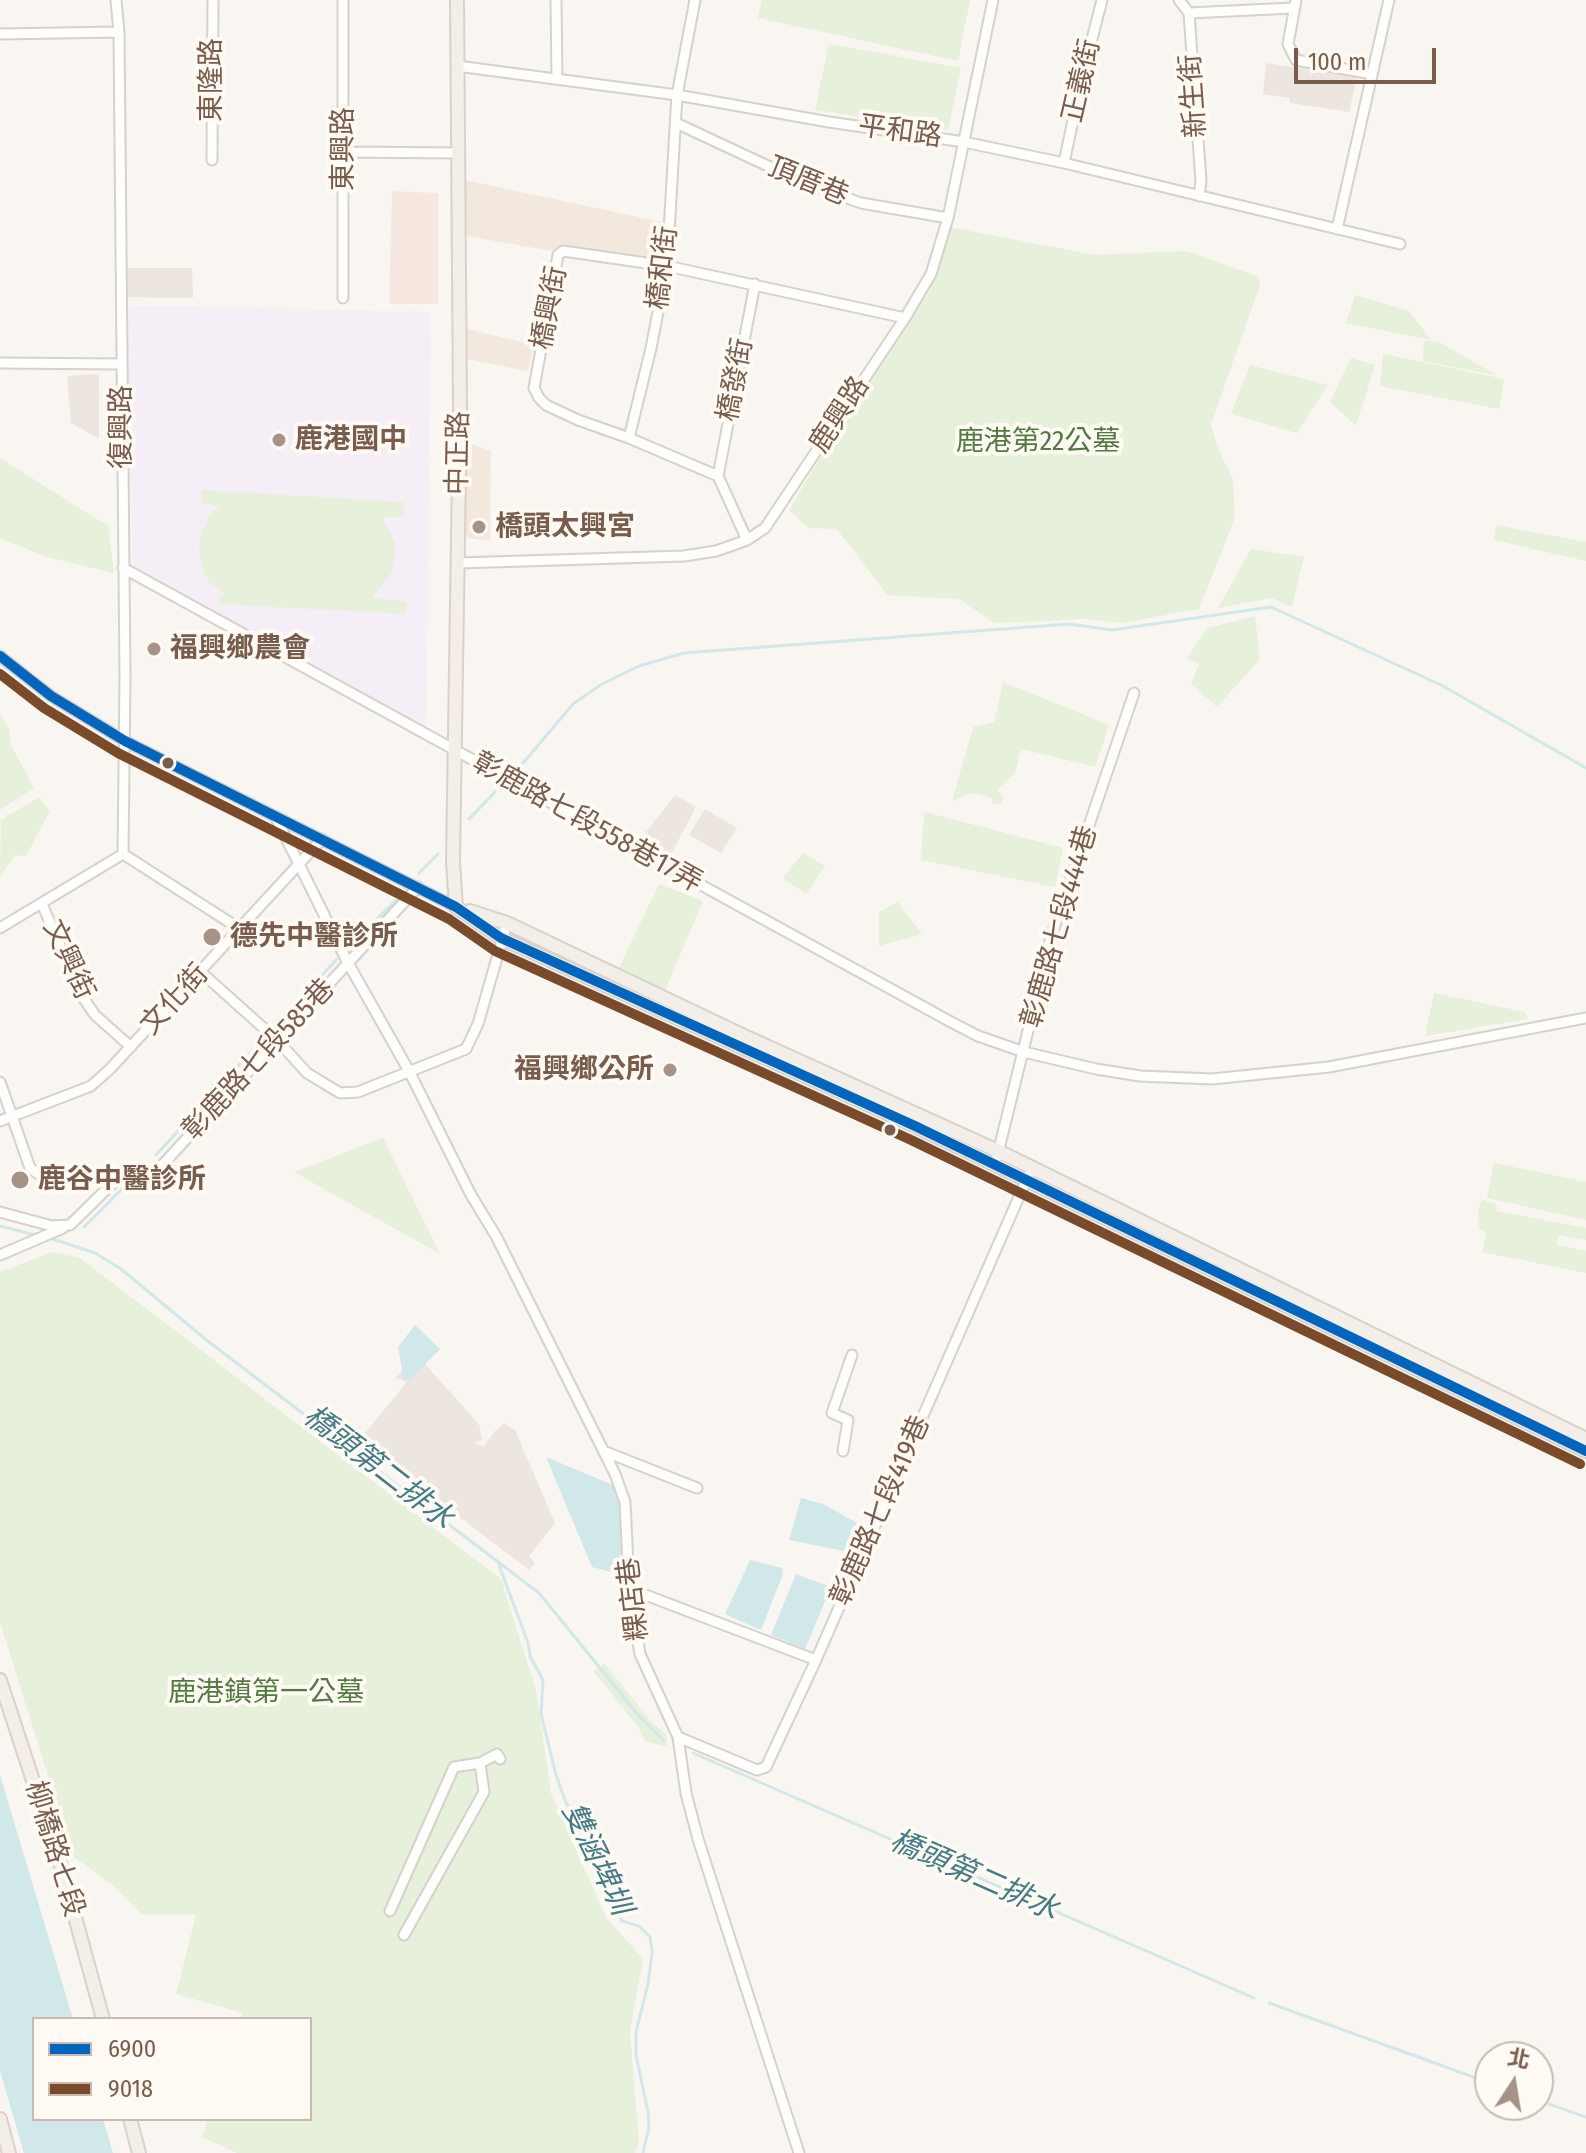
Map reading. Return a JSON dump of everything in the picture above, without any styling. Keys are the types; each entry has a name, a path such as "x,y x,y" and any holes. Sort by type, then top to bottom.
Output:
{"main road":[{"name":"中正路","path":"456,907 453,862 460,406 457,0"},
{"path":"456,907 507,923 997,1158"},
{"path":"456,907 501,938 1030,1173 1586,1439"},
{"path":"1030,1173 1586,1451"},
{"name":"柳橋路七段","path":"0,1680 61,1866 102,2017"},
{"path":"0,2119 9,2153"},
{"path":"131,2121 139,2153"}],"street":[{"name":"復興路","path":"116,0 119,32 122,364 123,854"},
{"name":"東隆路","path":"212,160 213,0"},
{"name":"東興路","path":"343,0 343,298"},
{"path":"556,0 557,79"},
{"name":"橋和街","path":"629,438 667,266 677,95 695,0"},
{"name":"鹿興路","path":"458,563 684,556 716,551 747,540 765,528 781,508 931,274 948,218 993,0"},
{"name":"正義街","path":"1064,163 1102,0"},
{"name":"新生街","path":"1179,0 1189,13 1201,181 1199,196"},
{"path":"1337,229 1389,0"},
{"path":"1189,13 1294,4 1288,44 1296,60 1372,74"},
{"path":"0,34 119,32"},
{"name":"平和路","path":"457,66 677,95 964,142 1400,244"},
{"name":"頂厝巷","path":"676,123 800,181 861,203 948,218"},
{"path":"345,152 457,153"},
{"name":"橋興街","path":"718,476 546,405 539,398 534,388 558,255 563,251 667,266 905,318"},
{"name":"橋發街","path":"718,476 755,284"},
{"path":"0,363 122,364"},
{"path":"718,476 747,540"},
{"name":"彰鹿路七段558巷17弄","path":"123,568 951,1022 978,1036 1024,1052 1140,1076 1212,1079 1329,1067 1586,1018"},
{"path":"0,656 51,696 125,741 456,907"},
{"name":"彰鹿路七段444巷","path":"997,1158 1051,937 1134,693"},
{"name":"粿店巷","path":"275,816 348,963 409,1071 606,1452 625,1502 630,1589 640,1654 678,1737 686,1793 698,1839 799,2153"},
{"name":"文化街","path":"0,1121 91,1086 131,1047 322,839"},
{"path":"0,928 123,854 240,929"},
{"name":"彰鹿路七段585巷","path":"11,1117 30,1168 40,1175 154,1174 418,887"},
{"name":"文興街","path":"42,904 82,996 95,1015 131,1047"},
{"path":"201,972 278,1041 307,1073 340,1093 358,1092 466,1049 473,1036 507,923"},
{"path":"0,1082 11,1117"},
{"path":"0,1255 70,1225 123,1173"},
{"name":"彰鹿路七段419巷","path":"678,1737 757,1770 766,1767 1030,1173"},
{"path":"0,1212 40,1224 70,1225"},
{"path":"843,1451 848,1420 832,1413 852,1355"},
{"path":"606,1452 697,1488"},
{"path":"630,1589 816,1660"},
{"path":"390,1911 454,1767 480,1763 497,1754"},
{"path":"404,1935 484,1792 480,1763"}],"shaded area":[{"path":"1266,63 1357,77 1349,112 1290,103 1289,98 1263,94"},
{"path":"460,179 662,222 656,261 559,247 558,252 461,235"},
{"path":"392,191 438,193 438,304 389,304"},
{"path":"125,268 192,268 193,298 121,297"},
{"name":"鹿港國中","path":"125,305 431,312 426,731 133,567"},
{"path":"463,328 534,345 527,371 463,358"},
{"path":"99,374 99,439 71,423 67,376"},
{"path":"464,441 491,451 490,541 462,537"},
{"path":"675,795 696,807 667,862 644,849 646,832"},
{"path":"705,809 737,828 721,853 689,835"},
{"path":"416,1354 479,1424 482,1440 474,1443 483,1447 504,1423 515,1430 555,1523 529,1556 535,1563 529,1570 359,1440 407,1382 396,1378"}],"green space":[{"path":"762,0 970,0 958,61 758,18"},
{"path":"829,44 961,68 948,130 815,110"},
{"name":"鹿港第22公墓","path":"949,227 1095,255 1187,251 1259,277 1260,285 1211,424 1218,449 1233,479 1235,518 1199,609 1122,623 1085,619 994,623 959,599 887,595 837,529 808,528 789,510 849,409 930,290"},
{"path":"1355,295 1409,311 1431,340 1346,323"},
{"path":"1424,341 1439,342 1498,376 1423,361"},
{"path":"1383,354 1504,379 1499,409 1380,386"},
{"path":"1351,358 1375,365 1356,426 1330,402"},
{"path":"1250,365 1328,385 1297,433 1231,414"},
{"path":"0,458 108,526 114,573 47,557 0,538"},
{"path":"202,490 405,502 403,517 382,517 395,542 395,555 388,578 372,597 407,602 405,614 219,604 219,596 226,594 210,583 205,575 199,540 208,518 222,506 201,503"},
{"path":"1496,525 1586,542 1586,561 1494,540"},
{"path":"1251,549 1304,557 1292,607 1272,598 1218,608"},
{"path":"1255,616 1260,659 1217,707 1191,684 1199,664 1187,658 1207,628"},
{"path":"1003,682 1109,725 1095,767 1021,749 1015,773 997,790 1004,798 1001,804 992,804 992,798 973,793 952,801 973,727 994,722"},
{"path":"0,714 9,728 11,745 34,788 0,810"},
{"path":"39,797 50,811 26,856 15,855 0,877 1,820"},
{"path":"924,812 1063,848 1055,887 921,860"},
{"path":"803,853 825,866 806,894 783,878"},
{"path":"659,884 703,901 664,993 617,972"},
{"path":"898,902 922,934 879,946 879,912"},
{"path":"1434,993 1525,1012 1528,1019 1425,1036"},
{"path":"383,1138 440,1254 294,1172"},
{"path":"1494,1163 1586,1182 1586,1220 1487,1198"},
{"path":"1482,1200 1495,1203 1497,1211 1586,1228 1586,1240 1559,1235 1557,1245 1586,1251 1586,1273 1482,1252 1486,1232 1479,1228 1478,1210"},
{"name":"鹿港鎮第一公墓","path":"52,1252 80,1258 501,1579 536,1690 551,1794 606,1917 643,1959 630,2032 639,2141 635,2153 237,2153 202,2137 207,2121 312,2121 312,2017 242,2017 243,2013 176,1994 196,1915 142,1915 113,1885 73,1856 0,1622 0,1272"},
{"path":"604,1663 651,1722 666,1734 667,1747 645,1741 639,1728 594,1672"}],"water":[{"path":"415,1325 440,1349 414,1376 404,1381 398,1347"},
{"path":"546,1457 613,1485 619,1505 622,1575 592,1567"},
{"path":"801,1498 823,1504 857,1523 844,1551 789,1540"},
{"path":"750,1560 782,1568 783,1574 761,1630 725,1614"},
{"path":"796,1574 831,1587 805,1649 771,1635"},
{"path":"0,1775 72,2017 32,2017 32,2121 104,2121 113,2153 24,2153 0,2071"}],"waterway":[{"path":"513,775 573,704 602,684 639,666 684,653 1069,624 1112,630 1271,607 1441,685 1586,768"},
{"path":"469,819 495,792"},
{"path":"419,873 438,854"},
{"path":"350,946 396,900"},
{"path":"274,1028 337,959"},
{"path":"156,1155 263,1039"},
{"path":"84,1227 125,1186"},
{"path":"0,1226 39,1236"},
{"name":"橋頭第二排水","path":"50,1238 95,1253 121,1269 209,1342 539,1593 639,1716 663,1740"},
{"name":"雙涵埤圳","path":"499,1565 530,1656 543,1680 541,1714 565,1800 622,1921 639,1926 650,1937 652,1952 648,1984 636,2032 636,2055 649,2127 643,2153"},
{"name":"橋頭第二排水","path":"693,1753 1254,1998"},
{"name":"橋頭第二排水","path":"1269,2003 1474,2077"},
{"name":"橋頭第二排水","path":"1554,2106 1586,2117"}],"transit line":[{"name":"6900","path":"0,656 51,696 125,741 456,907 501,938 915,1126 1586,1451"},
{"name":"9018","path":"0,674 44,708 118,753 449,919 495,951 909,1139 1580,1464"}],"place":[{"name":"鹿港國中","path":"279,440"},
{"name":"橋頭太興宮","path":"479,527"},
{"name":"福興鄉農會","path":"154,649"},
{"name":"德先中醫診所","path":"212,937"},
{"name":"福興鄉公所","path":"670,1070"},
{"name":"鹿谷中醫診所","path":"20,1180"}]}
